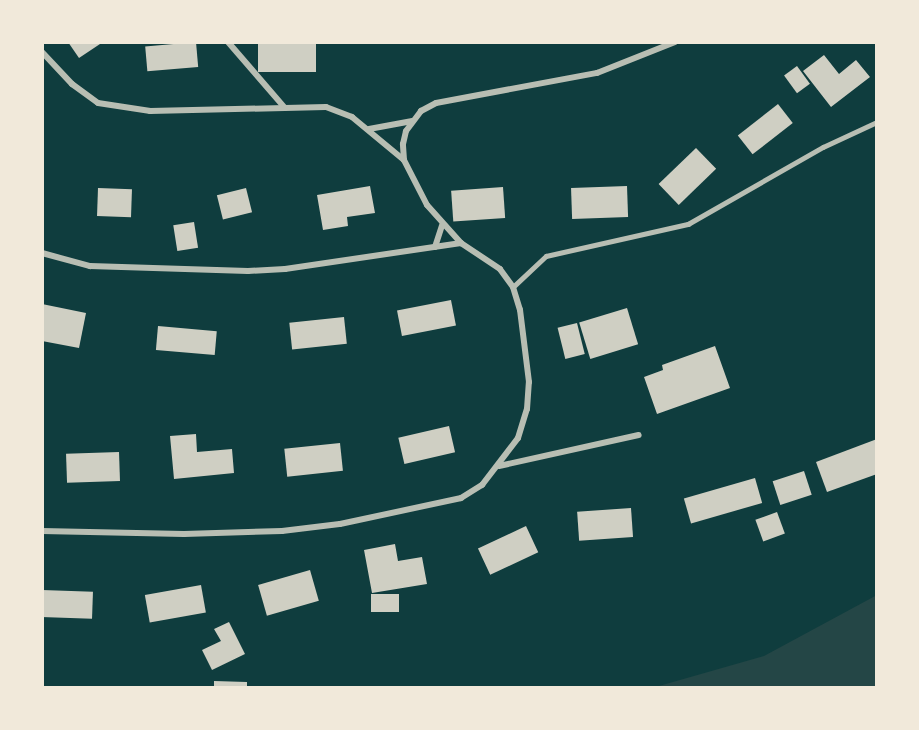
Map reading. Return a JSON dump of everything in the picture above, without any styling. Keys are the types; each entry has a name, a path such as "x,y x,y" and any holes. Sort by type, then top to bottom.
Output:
{"street":[{"path":"228,42 285,108"},
{"path":"369,129 412,121 436,103 597,73 675,42"},
{"path":"42,52 83,95 118,107 150,111 326,107 339,110 369,129 404,160 427,205 442,225 460,243 500,269 513,287 526,346 528,400 518,438 499,466 482,485 461,498 340,524 282,531 184,534 42,531"},
{"path":"404,160 403,144 412,121"},
{"path":"435,247 442,225"},
{"path":"42,253 90,266 248,271 285,269 460,243"},
{"path":"499,466 639,435"}],"lane":[{"path":"513,287 546,256 688,224 823,147 877,122"}],"shaded area":[{"path":"877,595 877,688 652,688 764,656"}],"building":[{"path":"68,42 103,42 79,58"},
{"path":"196,42 198,67 147,71 145,46"},
{"path":"258,42 316,42 316,72 258,72"},
{"path":"824,55 839,74 856,60 870,77 831,107 803,71"},
{"path":"797,66 810,84 797,93 784,75"},
{"path":"778,104 793,123 753,154 738,135"},
{"path":"696,148 716,169 679,205 659,184"},
{"path":"370,186 375,213 347,217 348,226 323,230 317,195"},
{"path":"627,186 628,217 572,219 571,188"},
{"path":"503,187 505,218 453,222 451,191"},
{"path":"98,188 132,189 131,217 97,216"},
{"path":"246,188 252,212 223,220 217,195"},
{"path":"194,222 198,248 177,251 173,225"},
{"path":"451,300 456,326 402,336 397,310"},
{"path":"42,304 86,313 79,348 42,341"},
{"path":"627,308 638,344 590,359 579,323"},
{"path":"344,317 347,344 292,350 289,323"},
{"path":"577,323 585,354 565,359 558,328"},
{"path":"158,326 217,331 215,355 156,350"},
{"path":"715,346 730,388 657,414 644,377 663,370 662,365"},
{"path":"449,426 455,452 404,464 398,438"},
{"path":"196,434 197,452 232,449 234,473 174,479 170,436"},
{"path":"877,439 877,474 827,492 816,462"},
{"path":"340,443 343,471 287,477 284,449"},
{"path":"119,452 120,481 67,483 66,454"},
{"path":"804,471 812,495 780,505 773,481"},
{"path":"755,478 762,503 691,523 684,498"},
{"path":"631,508 633,537 579,541 577,512"},
{"path":"777,512 785,534 763,541 755,520"},
{"path":"526,526 538,552 490,575 478,548"},
{"path":"395,544 398,561 422,557 427,584 372,593 364,550"},
{"path":"310,570 319,601 267,616 258,585"},
{"path":"201,585 206,613 150,622 145,595"},
{"path":"42,590 93,592 92,619 42,617"},
{"path":"371,594 399,594 399,612 371,612"},
{"path":"229,622 245,654 212,670 202,650 221,641 214,629"},
{"path":"214,681 247,682 247,688 214,688"}]}
